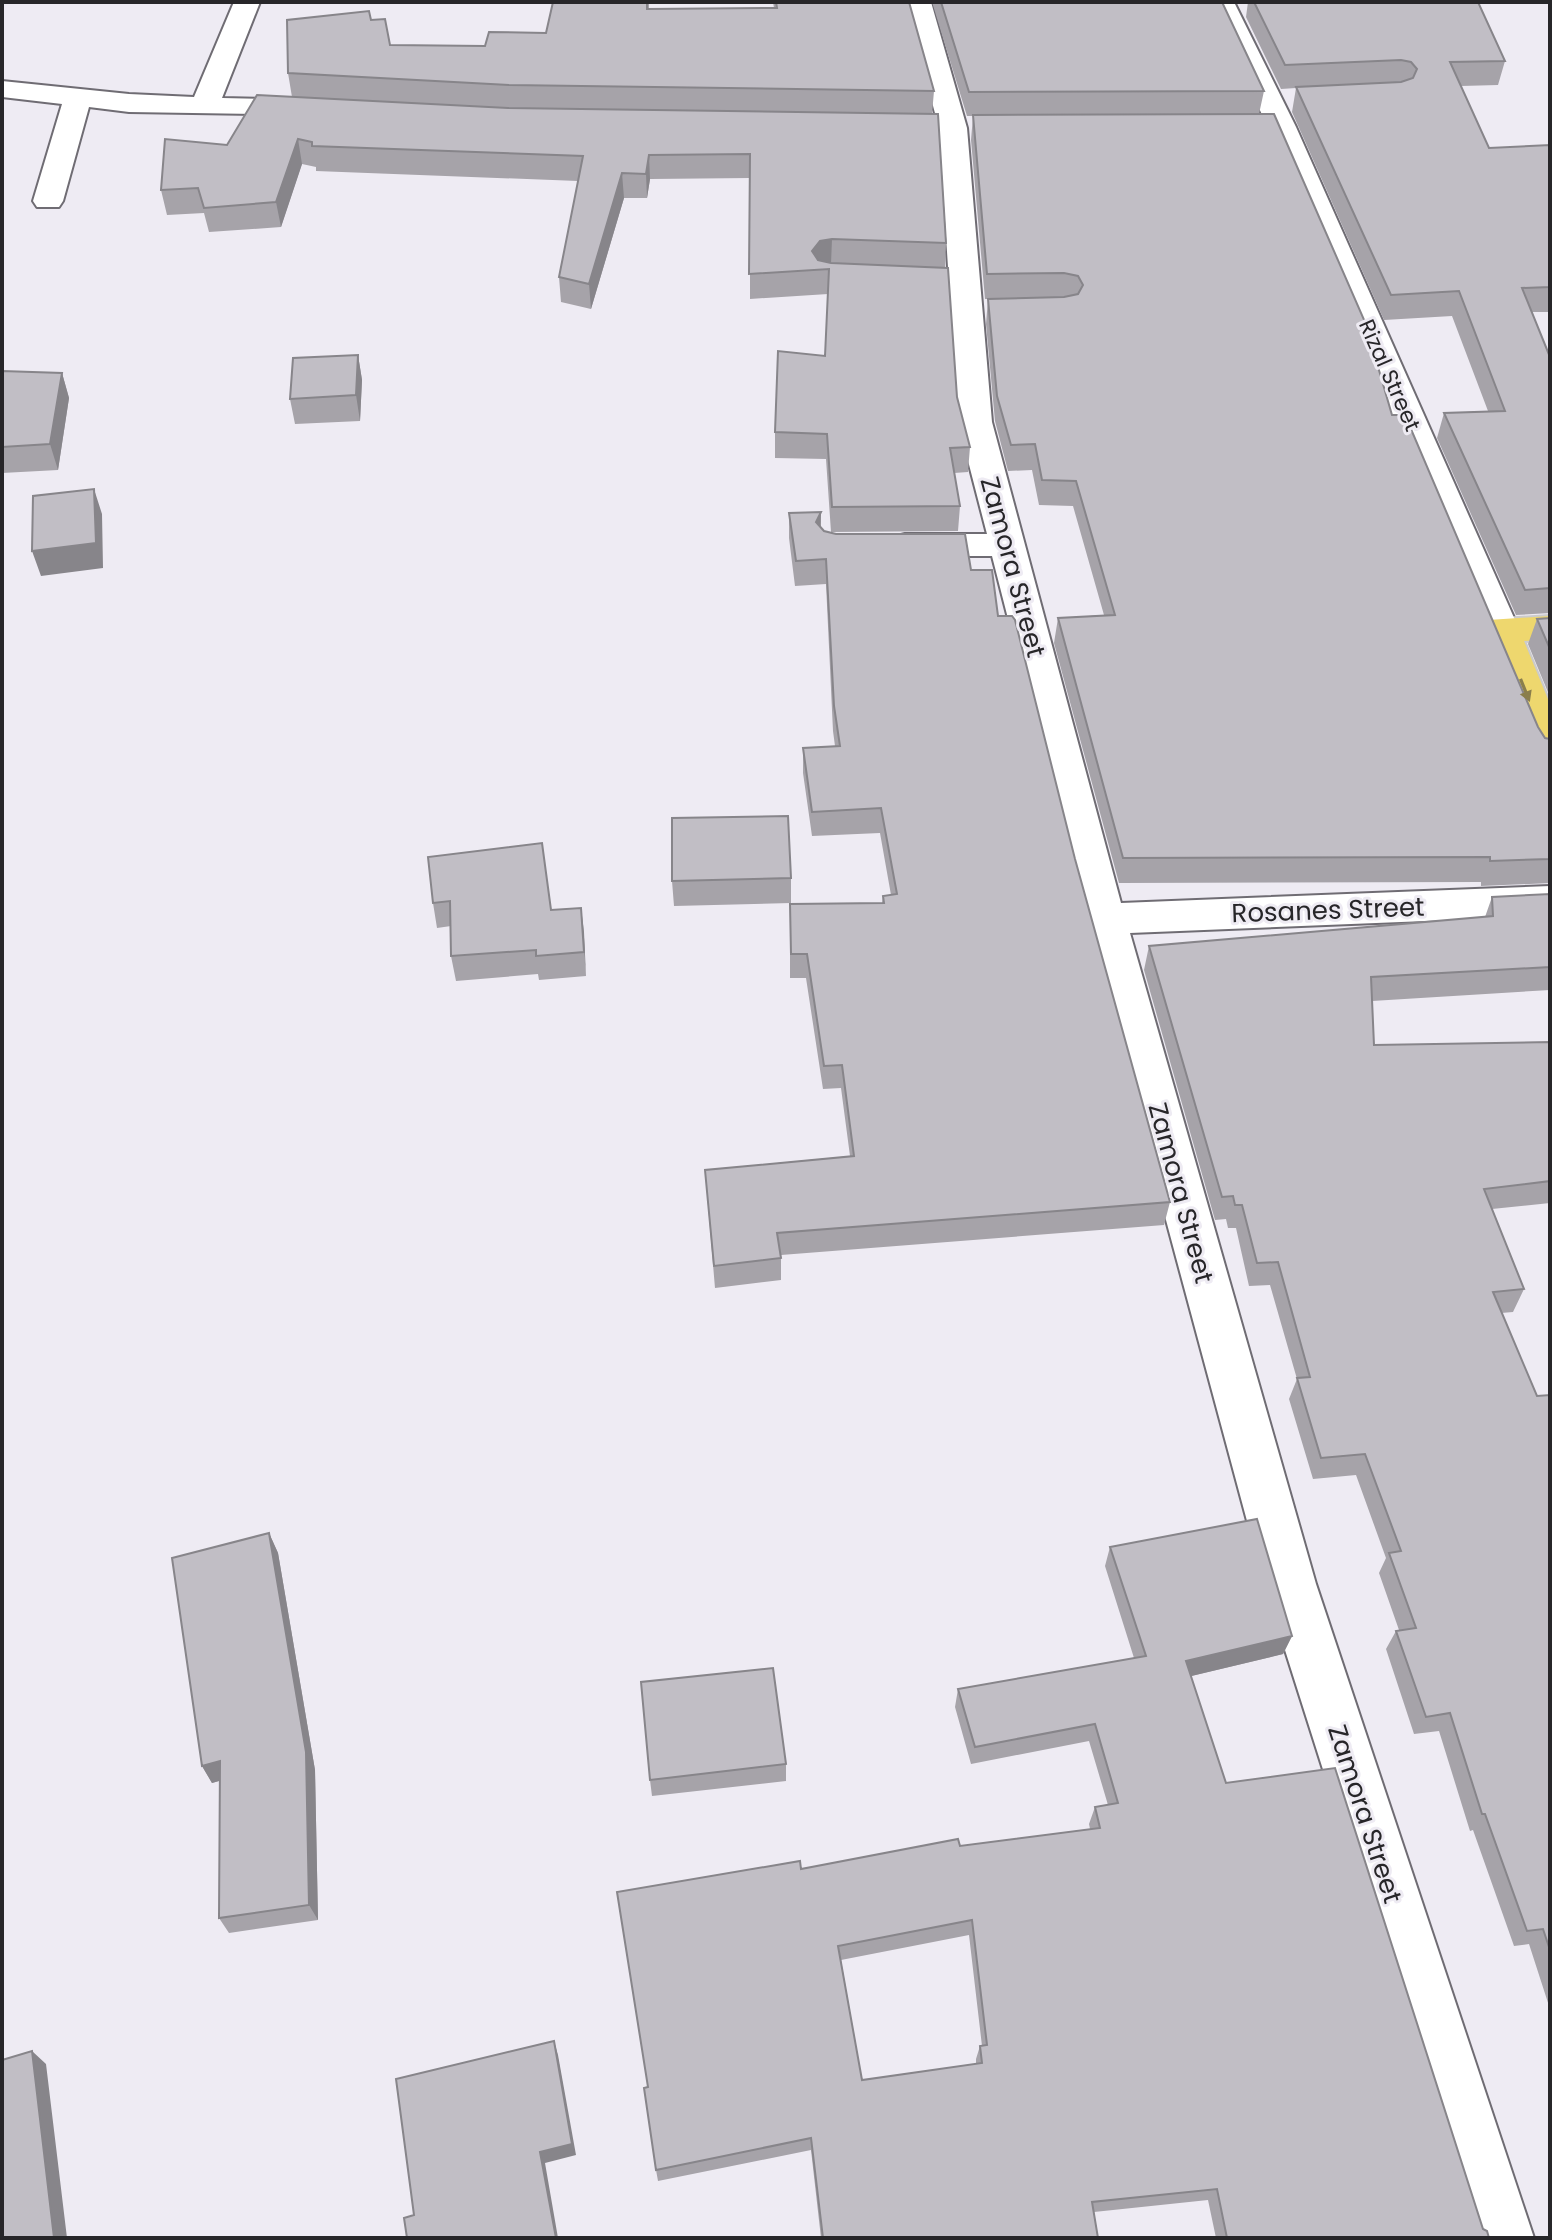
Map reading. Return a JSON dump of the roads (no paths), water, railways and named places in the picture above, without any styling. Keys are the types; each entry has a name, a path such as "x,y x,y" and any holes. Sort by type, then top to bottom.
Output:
{"main road":[{"path":"1501,629 1550,628"},
{"name":"Rizal Street","path":"1501,629 1550,751"}],"street":[{"path":"205,105 247,2"},
{"name":"Zamora Street","path":"918,2 953,127 975,422 1007,545 1105,919 1290,1584 1503,2238"},
{"name":"Rizal Street","path":"1232,5 1276,114 1501,629"},
{"path":"2,89 129,103 340,111"},
{"path":"48,201 78,96"},
{"path":"867,545 1007,545"},
{"name":"Rosanes Street","path":"1105,919 1550,901"}]}
